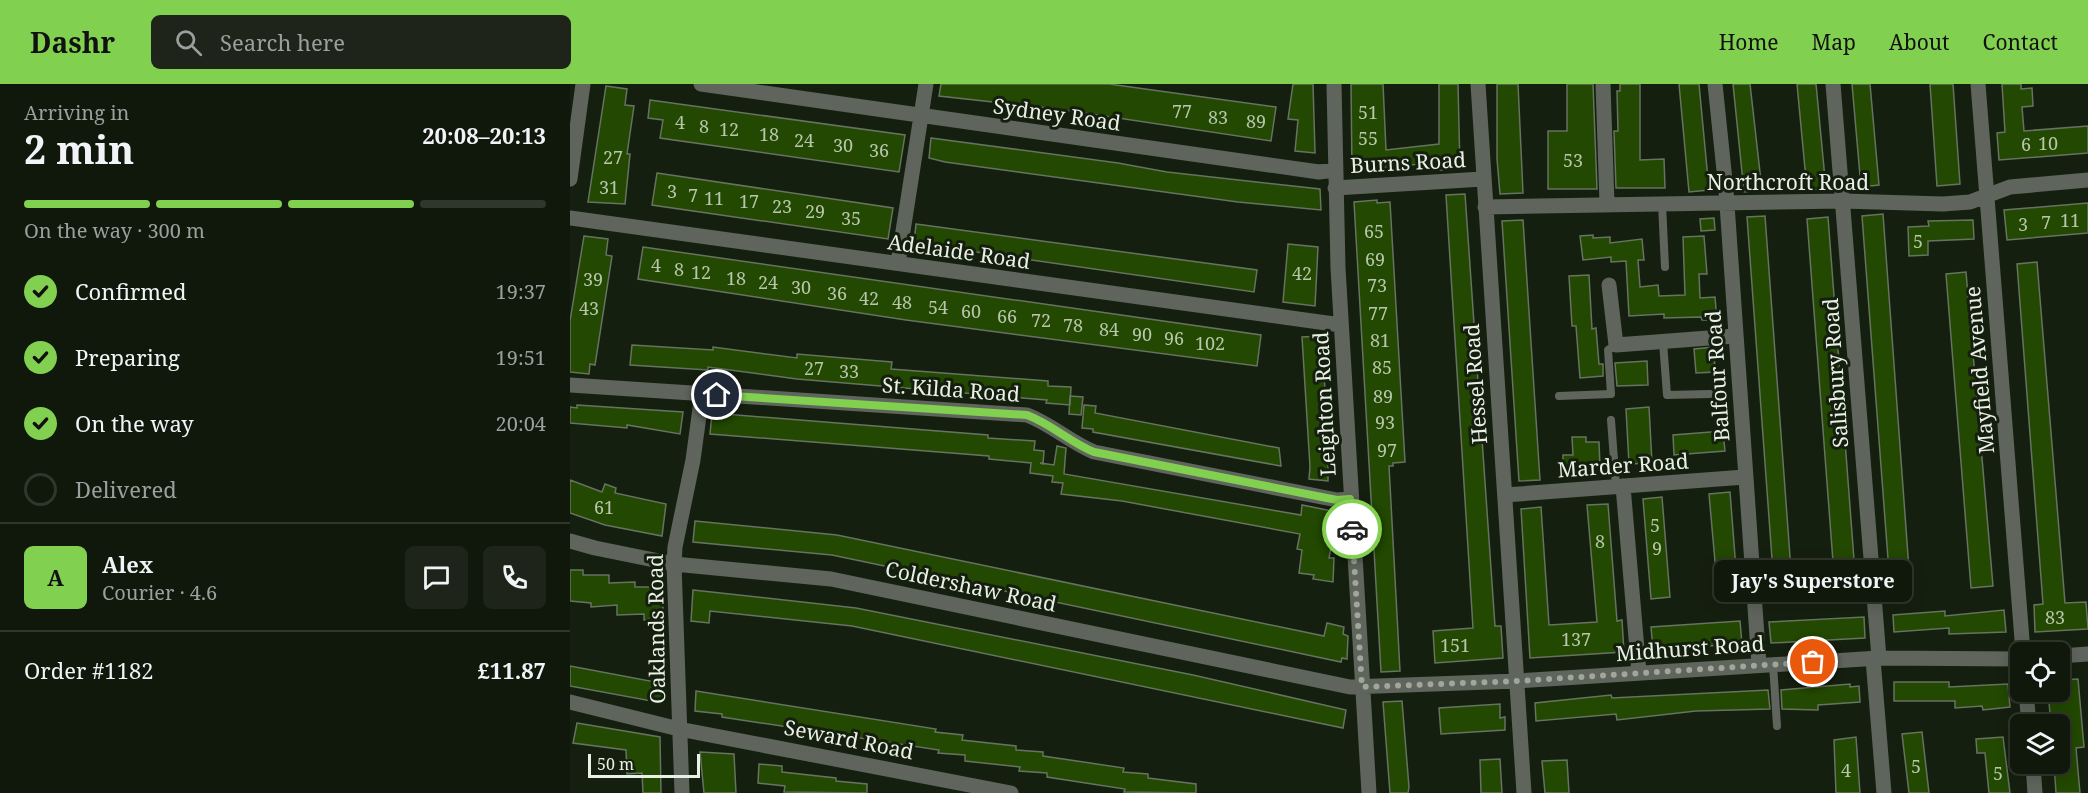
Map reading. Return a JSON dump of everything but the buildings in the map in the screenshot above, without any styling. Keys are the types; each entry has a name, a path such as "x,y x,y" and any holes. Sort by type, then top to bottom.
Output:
{"street":[{"path":"570,179 575,104 583,84"},
{"name":"Sydney Road","path":"701,84 1319,172 1335,170"},
{"path":"898,263 926,84"},
{"name":"Leighton Road","path":"1334,84 1335,188 1341,325 1369,793"},
{"name":"Hessel Road","path":"1478,84 1524,793"},
{"path":"1603,84 1607,203"},
{"name":"Balfour Road","path":"1715,84 1726,204 1745,477 1766,664"},
{"name":"Salisbury Road","path":"1833,84 1884,793"},
{"name":"Mayfield Avenue","path":"1978,84 2021,642"},
{"name":"Burns Road","path":"1335,188 1483,179"},
{"name":"Northcroft Road","path":"1485,207 1607,203 1726,204 1843,201 1943,204 1970,202 2010,187 2088,180"},
{"name":"Adelaide Road","path":"570,218 1341,325"},
{"path":"1609,285 1616,345 1735,336"},
{"name":"St. Kilda Road","path":"570,385 1027,415 1041,420 1073,443 1094,452 1337,500 1350,499"},
{"name":"Oaklands Road","path":"682,793 674,564 675,547 693,460 702,394"},
{"name":"Marder Road","path":"1505,495 1745,477"},
{"path":"1619,486 1639,673"},
{"name":"Coldershaw Road","path":"570,541 674,564 831,579 1339,685 1362,687"},
{"path":"2070,655 2088,654"},
{"name":"Midhurst Road","path":"1362,687 1518,681 1876,659 2010,659"},
{"name":"Seward Road","path":"570,702 679,729 1011,793"},
{"path":"2034,774 2035,793"}],"lane":[{"path":"1662,204 1665,267"},
{"path":"1663,342 1667,395 1710,394"},
{"path":"1559,396 1611,394 1608,350 1616,345"},
{"path":"1611,420 1619,486"},
{"path":"1766,664 1777,726"}],"way so far":[{"path":"1352,529 1362,687 1429,686 1813,662"}],"place":[{"name":"Jay's Superstore","path":"1813,662"}],"route":[{"path":"717,395 1027,415 1041,420 1073,443 1094,452 1337,500 1350,499 1352,529"}]}
